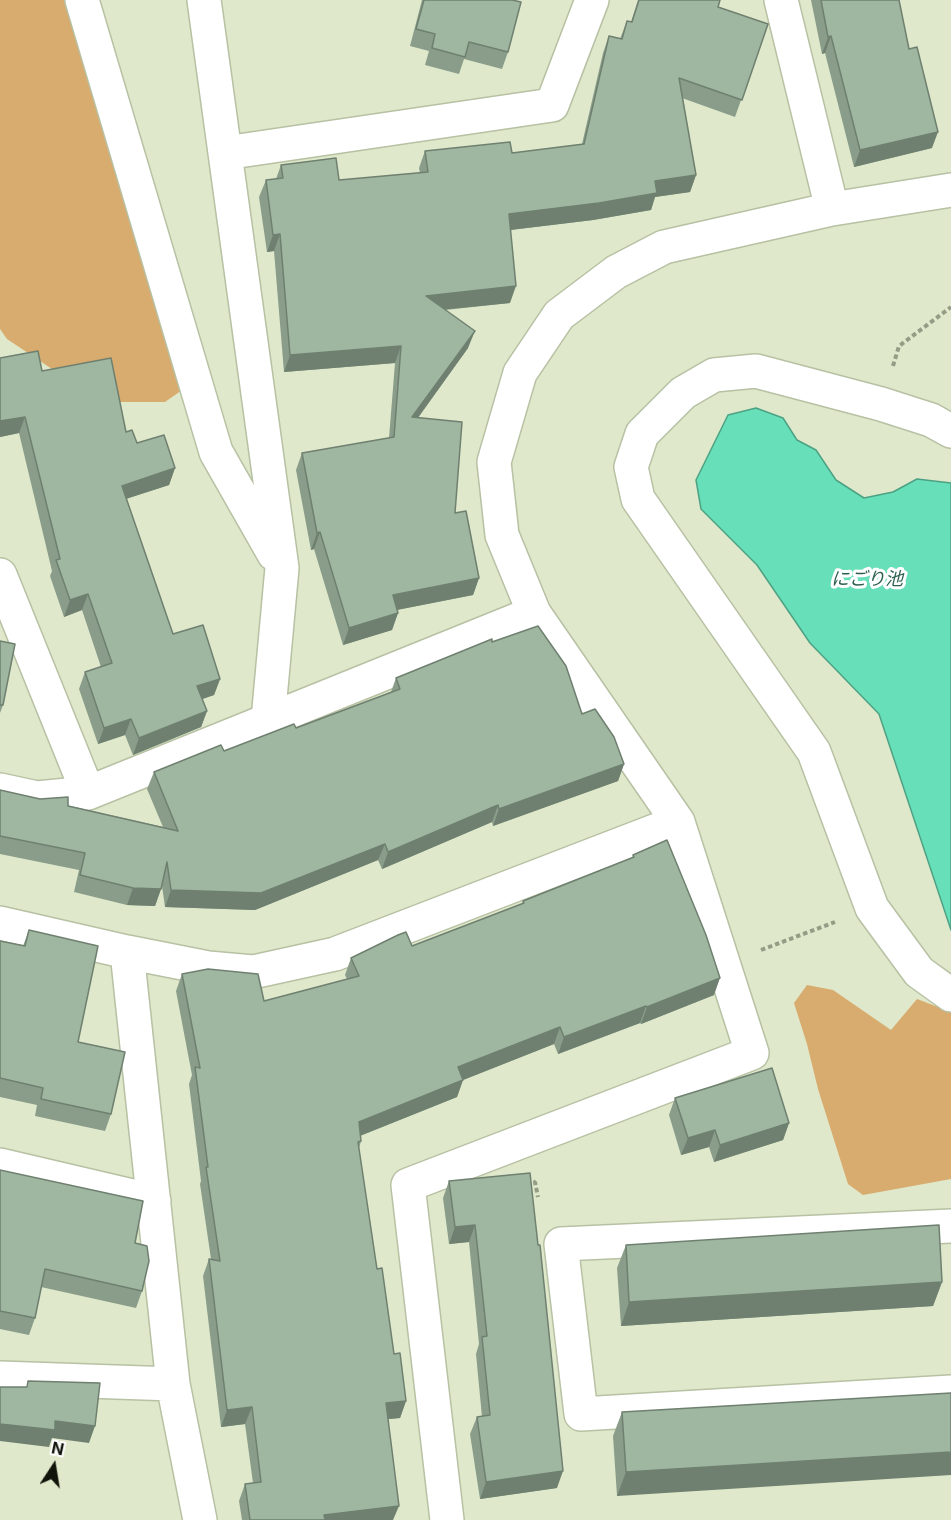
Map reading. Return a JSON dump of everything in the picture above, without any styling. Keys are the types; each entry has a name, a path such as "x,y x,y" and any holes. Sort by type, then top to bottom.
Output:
{"street":[{"path":"82,0 216,452 282,568"},
{"path":"204,0 282,568 268,720"},
{"path":"225,153 552,105 592,0"},
{"path":"781,0 832,209"},
{"path":"447,1520 408,1185 752,1053 678,822 534,613 502,536 494,462 520,374 559,315 616,272 664,247 832,209 951,190"},
{"path":"951,431 931,420 881,404 756,371 714,375 683,393 642,434 631,467 638,499 814,752 872,908 919,972 951,995"},
{"path":"0,575 88,793"},
{"path":"0,790 37,798 88,793 534,613"},
{"path":"0,924 208,968 253,972 335,954 678,822"},
{"path":"127,952 173,1384 200,1520"},
{"path":"0,1165 154,1200"},
{"path":"951,1226 561,1244 581,1414 951,1392"},
{"path":"0,1378 173,1384"}],"path":[{"path":"881,404 899,346 951,307"},
{"path":"724,964 872,908"}],"shaded area":[{"path":"0,0 66,0 185,388 165,402 120,402 109,370 61,375 7,339 0,329"},
{"path":"807,985 833,990 891,1030 917,999 951,1012 951,1179 863,1195 848,1184 794,1003"}],"water":[{"name":"にごり池","path":"756,408 783,418 797,440 816,450 836,480 864,498 893,492 917,479 951,483 951,930 879,714 810,643 757,565 701,509 696,480 728,415"}],"building":[{"path":"424,0 512,0 521,2 508,52 469,42 465,57 432,48 435,34 416,29"},
{"path":"639,0 720,0 718,7 768,24 742,100 679,78 696,175 655,181 657,193 509,214 516,286 426,296 475,331 412,417 462,422 455,513 466,511 479,578 393,595 398,613 349,628 320,532 317,533 302,453 394,437 401,346 290,355 280,234 273,235 266,180 283,178 281,165 336,158 339,180 428,172 425,151 510,142 512,153 584,144 609,36 622,39 627,21 632,22"},
{"path":"821,0 899,0 909,49 917,47 938,132 860,150 831,36 828,37"},
{"path":"38,351 42,371 111,358 126,432 132,430 137,443 164,435 175,468 122,486 173,634 203,625 220,679 197,686 207,711 139,738 131,719 104,728 85,672 112,663 88,594 70,600 56,560 60,559 25,417 0,421 0,358"},
{"path":"538,626 566,666 582,714 595,709 614,737 624,764 499,809 498,805 388,852 385,844 261,893 171,890 167,862 161,889 133,888 80,875 85,853 0,836 0,790 40,799 68,797 68,806 178,831 154,772 221,745 224,751 294,724 296,728 400,689 396,678 492,639 492,642"},
{"path":"0,641 15,644 3,705 0,705"},
{"path":"667,840 706,935 720,978 564,1037 560,1027 458,1067 463,1080 359,1122 361,1141 358,1142 377,1269 382,1268 394,1354 400,1353 406,1401 386,1403 399,1506 324,1515 325,1520 250,1520 245,1484 261,1482 252,1407 227,1410 209,1259 220,1261 206,1167 208,1167 195,1067 200,1068 182,974 208,969 258,974 264,1001 359,976 351,958 398,935 406,932 412,946 524,903 523,901 634,857 633,855"},
{"path":"29,930 98,946 78,1042 125,1052 111,1114 41,1099 43,1088 0,1078 0,941 25,946"},
{"path":"772,1068 789,1123 720,1145 715,1130 688,1138 675,1098"},
{"path":"0,1170 143,1201 135,1243 147,1246 149,1261 142,1291 45,1269 35,1318 0,1311"},
{"path":"530,1173 538,1245 540,1245 563,1471 486,1482 477,1417 490,1415 482,1337 487,1336 475,1225 455,1227 449,1181"},
{"path":"939,1225 942,1282 629,1302 626,1245"},
{"path":"28,1381 100,1383 95,1426 55,1421 55,1430 0,1424 0,1387 27,1387"},
{"path":"951,1393 951,1452 626,1472 622,1412"}]}
